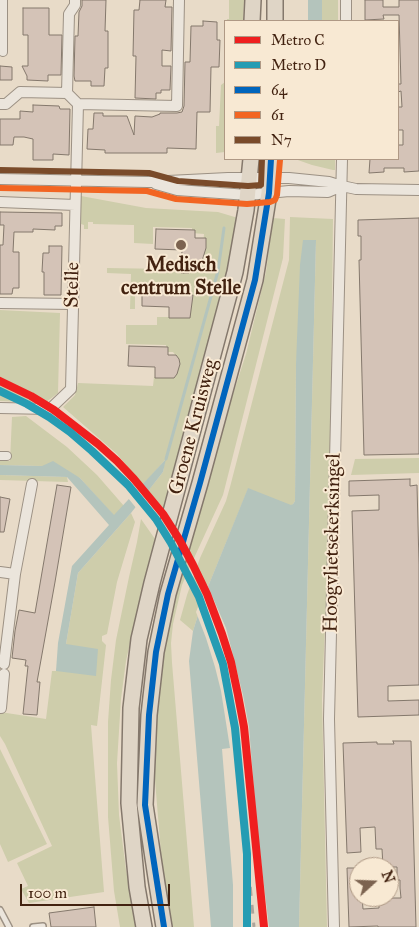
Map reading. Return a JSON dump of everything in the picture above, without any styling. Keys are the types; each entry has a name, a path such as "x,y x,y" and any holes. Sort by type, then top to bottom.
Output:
{"main road":[{"path":"252,20 253,0"},
{"path":"275,0 275,20"},
{"name":"Groene Kruisweg","path":"144,927 137,886 129,803 130,708 140,639 152,583 235,272 248,195 251,160"},
{"name":"Groene Kruisweg","path":"164,927 145,805 149,715 156,652 168,594 255,280 270,185 271,160"}],"street":[{"path":"3,0 2,52 12,52"},
{"path":"67,93 69,14 75,5 75,0"},
{"path":"0,104 6,104 20,92 67,93 78,104 177,106 178,0"},
{"path":"346,0 346,20"},
{"name":"Stelle","path":"0,408 50,409 71,389 78,104"},
{"name":"Hoogvlietsekerksingel","path":"334,927 329,729 342,160"},
{"path":"0,179 148,182 250,177 289,190 328,192 342,186"},
{"path":"148,182 177,190 248,195 289,178 329,182 356,189 419,190"},
{"path":"0,202 75,205"},
{"path":"0,303 73,304"},
{"path":"0,708 15,574 32,484"},
{"path":"0,572 15,574"}],"lane":[{"path":"0,910 9,927"},
{"path":"34,927 43,926"}],"green space":[{"path":"229,0 244,0 243,20 227,20 229,19"},
{"path":"322,0 338,0 338,20 322,20"},
{"path":"224,83 224,152 216,153 216,126 219,126 221,85"},
{"path":"298,160 335,160 335,170 333,170"},
{"path":"81,196 146,208 218,212 238,218 230,271 166,511 148,491 163,472 165,460 143,485 117,454 63,407 75,395 78,383 153,386 154,377 172,377 177,357 173,352 166,352 166,345 126,344 126,325 157,325 157,317 187,317 190,292 178,291 178,284 140,284 140,292 135,292 135,309 130,309 131,274 107,273 107,268 168,269 169,260 200,260 204,234 192,233 192,228 153,227 153,244 134,243 134,225 93,224 93,222 88,222 88,229 84,229 84,225 81,224"},
{"path":"290,217 333,219 330,501 322,699 327,927 299,927 316,240 296,363 295,501 291,506 248,489 203,599 193,631 180,620 200,558 226,501 230,487 289,260"},
{"path":"273,218 285,219 283,258 223,495 182,585 173,624 171,643 172,663 194,927 172,927 163,877 153,756 160,669 169,618 178,582 218,441 246,354 266,272"},
{"path":"0,310 60,313 58,393 45,403 0,401"},
{"path":"26,416 67,447 97,475 124,506 114,516 80,478 42,466 0,465 0,461 10,461 12,417"},
{"path":"419,458 419,473 351,475 355,459"},
{"path":"0,475 67,477 68,482 0,480"},
{"path":"131,513 135,522 117,582 107,634 102,636 102,641 106,645 97,726 91,725 104,892 29,903 21,889 28,886 17,863 52,846 0,736 0,712 46,719 52,671 56,671 66,644 78,573"},
{"path":"141,519 155,539 126,661 121,699 117,763 119,815 126,870 138,927 120,927 114,891 108,817 108,722 116,640"},
{"path":"0,749 47,844 8,862 0,844"}],"shaded area":[{"path":"308,0 322,0 322,20 308,20"},
{"path":"303,240 316,240 299,927 211,927 189,661 193,631 203,599 248,488 291,505 295,501 296,363 300,265"},
{"path":"166,459 163,472 131,513 78,573 66,644 98,649 96,676 56,671 58,643 72,566 109,525 67,477 0,475 0,465 42,466 53,461 80,478 114,515"}],"pier":[{"path":"141,483 150,493 137,509 128,498"},
{"path":"207,584 226,628 249,727 257,827 269,927 233,927 233,885 222,749 230,748 221,691 215,667 196,612"}],"building":[{"path":"82,0 106,0 105,31 108,31 108,68 105,68 104,86 91,86 91,81 75,81 75,36 78,36 79,12"},
{"path":"140,0 166,0 165,7 172,7 171,51 162,50 162,66 171,66 170,90 161,90 161,93 156,93 156,99 135,98 136,56 133,56 134,10 139,10"},
{"path":"365,0 383,0 383,7 399,7 399,0 419,0 419,171 404,172 404,168 384,168 384,172 369,173 370,160 399,160 399,145 403,145 403,130 399,130 399,107 402,107 401,91 399,92 399,84 401,84 399,15 383,15 384,19 365,20"},
{"path":"23,8 49,8 49,35 62,35 61,75 48,75 48,81 27,80 22,66 28,66 28,35 23,35"},
{"path":"203,21 217,22 217,40 220,40 219,67 211,67 210,112 197,112 196,149 167,148 167,153 105,153 105,150 87,149 88,129 93,129 94,113 103,113 103,116 127,116 134,135 135,116 152,117 160,113 182,112 184,106 185,62 190,62 191,26 203,26"},
{"path":"0,66 12,67 12,80 0,80"},
{"path":"33,105 59,106 60,109 70,109 69,155 53,154 53,160 33,160 33,139 24,137 14,137 13,145 0,145 0,119 20,119 20,111 33,112"},
{"path":"0,212 62,213 62,226 55,226 55,230 33,229 33,232 14,232 13,252 19,252 19,288 13,288 12,294 0,294 0,245 3,245 4,225 0,225"},
{"path":"419,218 419,454 364,455 359,260 361,260 361,236 358,236 358,220"},
{"name":"Medisch centrum Stelle","path":"156,229 195,230 195,238 206,238 206,248 202,261 189,261 189,273 181,273 182,250 155,249"},
{"path":"49,246 62,246 61,295 44,295 43,253 49,253"},
{"path":"142,286 182,287 181,295 193,295 190,318 169,318 169,307 142,306"},
{"path":"129,346 168,347 168,355 176,355 179,359 180,364 177,374 174,378 155,378 155,367 128,366"},
{"path":"410,479 410,486 417,485 419,685 388,686 388,701 419,700 419,715 358,717 352,511 379,510 379,495 349,496 349,481"},
{"path":"57,485 71,487 37,682 40,682 37,715 23,714 28,666 25,666 26,660 12,658 15,631 19,610 35,613"},
{"path":"0,497 10,499 4,532 0,532"},
{"path":"393,741 411,741 416,927 349,927 347,868 349,868 349,907 363,907 363,909 399,907 399,898 401,898 399,857 382,857 382,849 376,849 375,827 360,828 361,852 347,853 343,743 377,742 377,744 394,744"},
{"path":"94,907 96,927 51,927 49,913"}],"waterway":[{"path":"166,459 218,271 224,228"}],"railway":[{"path":"247,851 254,927"}],"metro line":[{"name":"C","path":"0,381 54,410 117,461 163,514 193,565 207,594 222,634 231,662 238,695 244,727 264,927"},
{"name":"D","path":"0,391 27,404 70,432 128,485 156,519 171,543 199,597 223,664 235,728 247,854 247,927"}],"transit line":[{"name":"N7","path":"0,170 149,173 178,181 248,186 261,185 262,160"},
{"name":"64","path":"164,927 145,805 149,715 156,652 168,594 255,280 269,193 271,160"},
{"name":"61","path":"0,188 147,191 176,199 247,204 270,202 275,200 277,195 280,160"}],"place":[{"name":"Medisch centrum Stelle","path":"181,245"}]}
